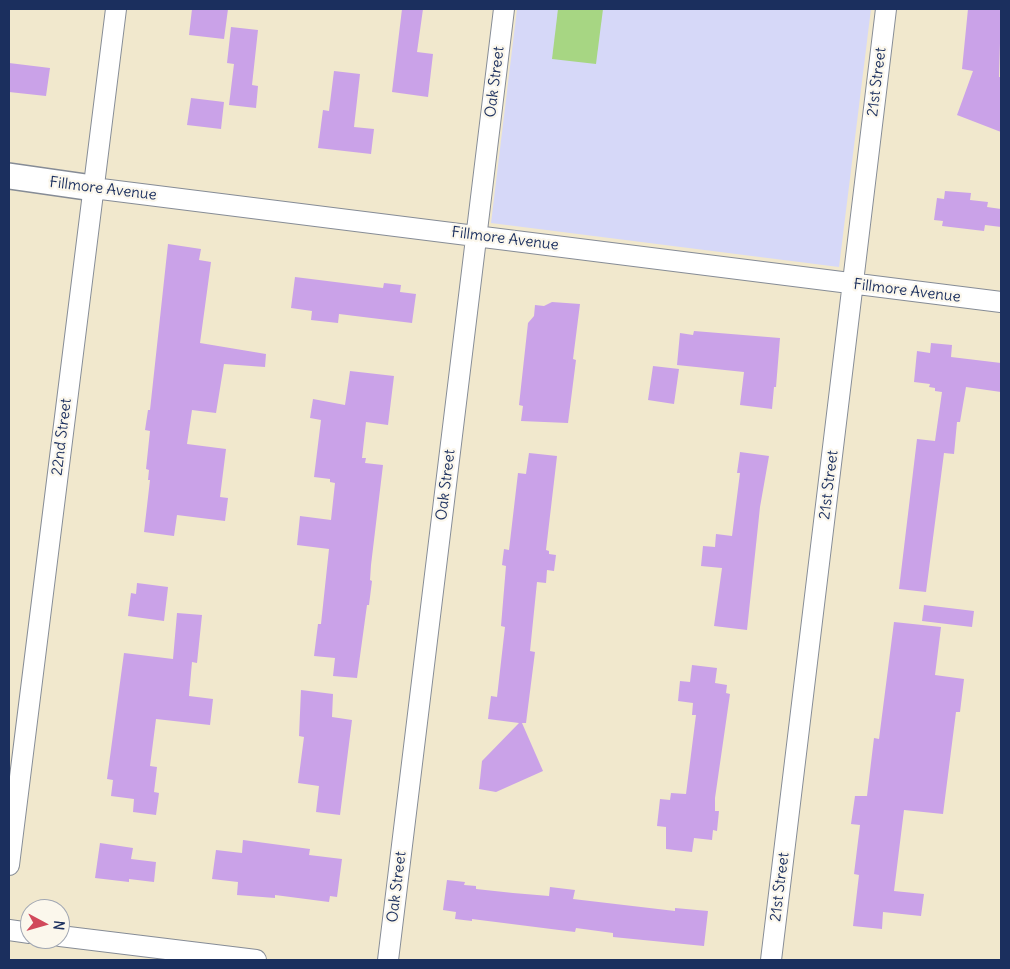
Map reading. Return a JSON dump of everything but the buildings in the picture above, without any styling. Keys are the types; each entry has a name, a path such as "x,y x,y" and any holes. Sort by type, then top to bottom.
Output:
{"street":[{"name":"22nd Street","path":"9,865 116,9"},
{"name":"Oak Street","path":"388,960 504,9"},
{"name":"21st Street","path":"771,960 886,9"},
{"name":"Fillmore Avenue","path":"9,176 1001,302"},
{"path":"70,937 256,960"}],"shaded area":[{"path":"517,9 871,9 839,267 491,223"}],"green space":[{"path":"558,9 603,9 596,64 552,59"}]}
